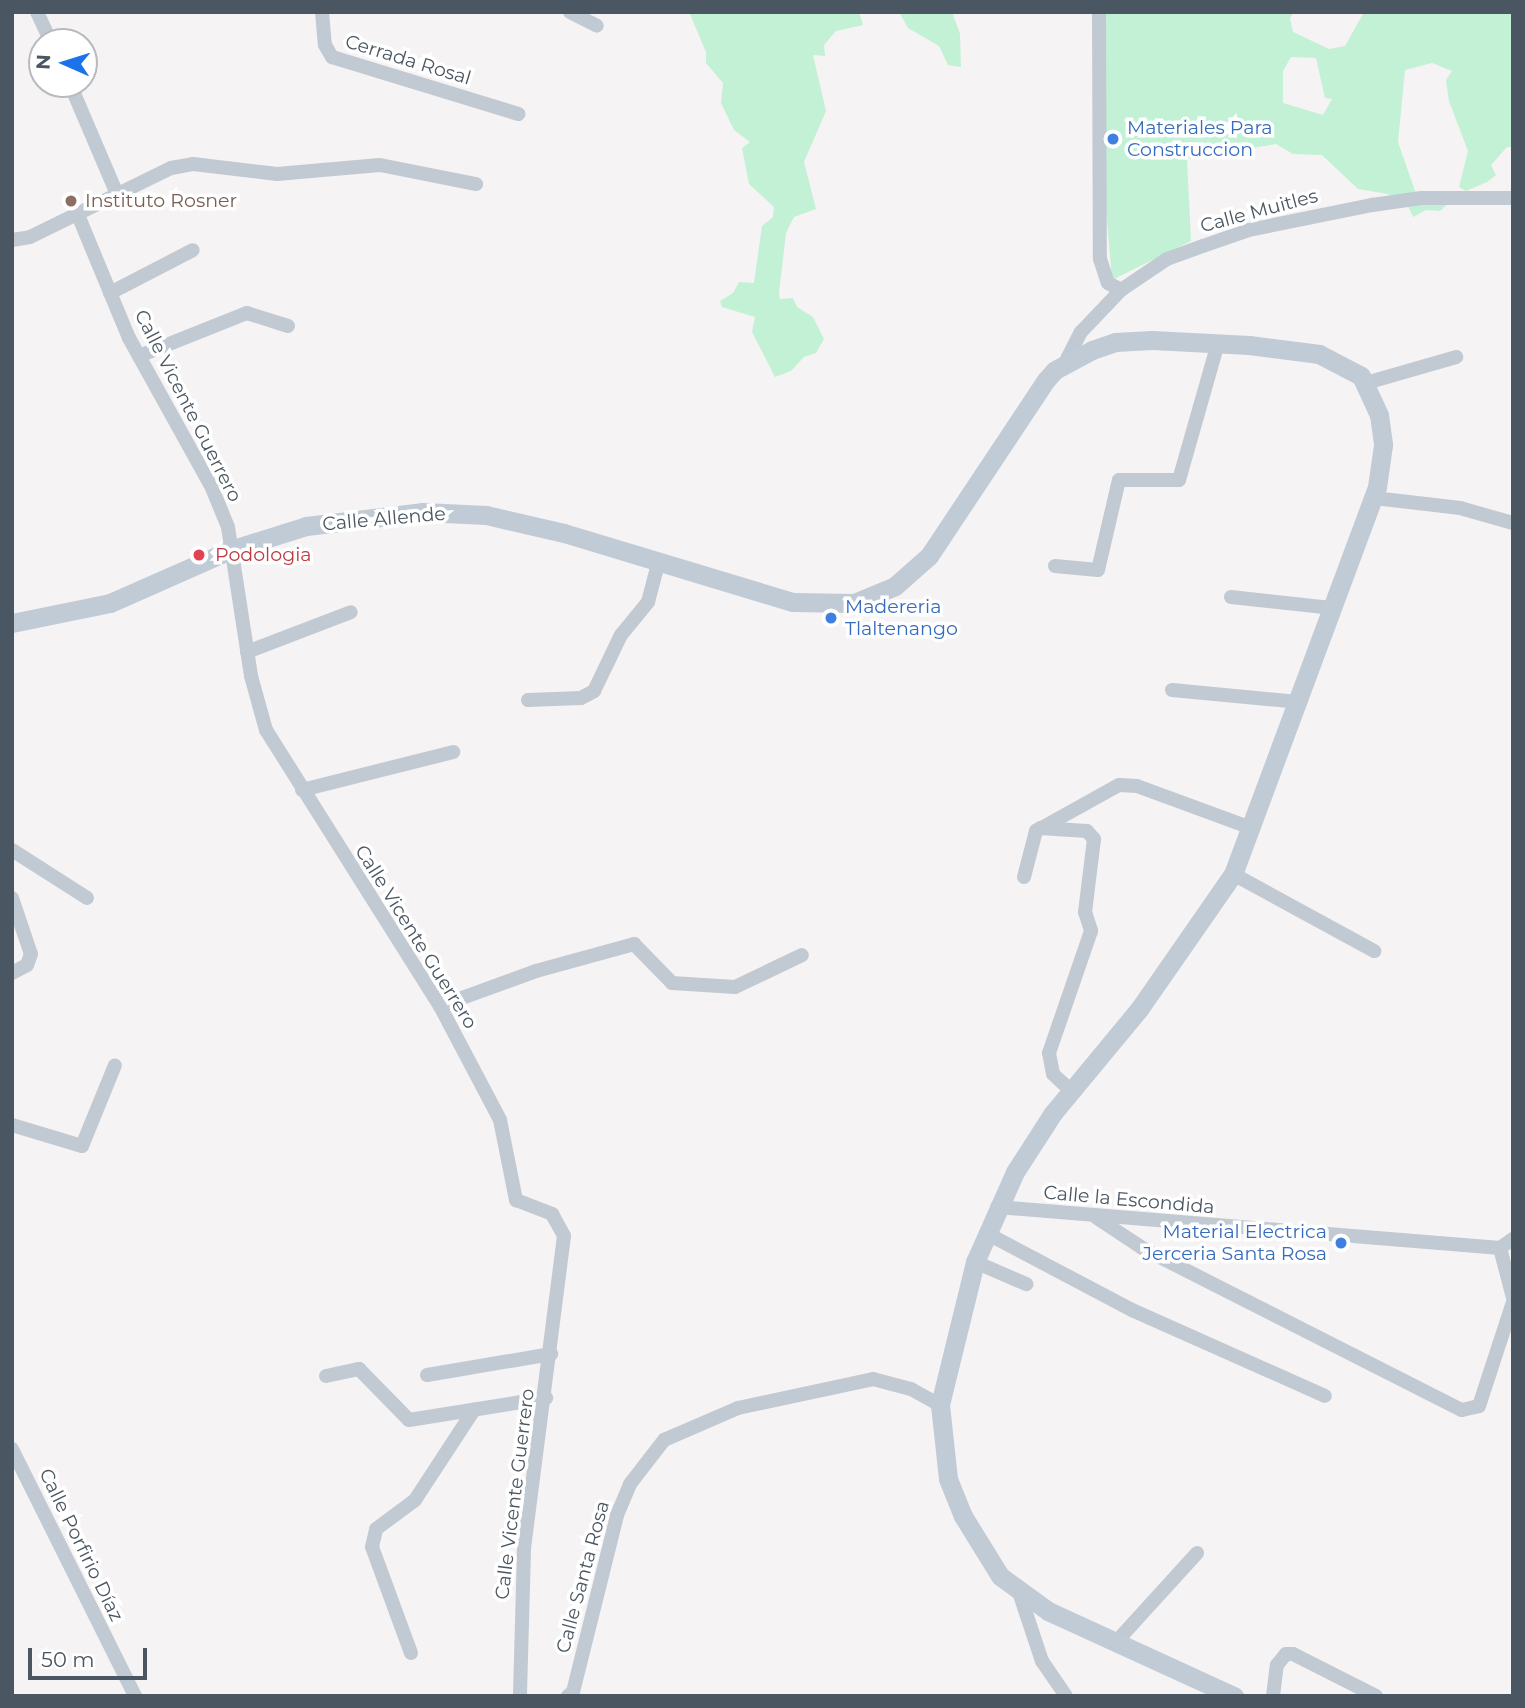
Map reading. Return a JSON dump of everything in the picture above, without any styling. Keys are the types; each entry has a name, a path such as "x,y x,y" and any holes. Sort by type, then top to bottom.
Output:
{"street":[{"path":"37,12 44,28"},
{"name":"Cerrada Rosal","path":"322,12 325,45 332,57 518,114"},
{"path":"570,12 597,26"},
{"path":"1099,12 1100,259 1108,283 1121,290"},
{"path":"76,98 116,192"},
{"path":"12,240 78,215 116,192 171,168 193,164 277,174 380,165 476,184"},
{"name":"Calle Muitles","path":"1064,365 1081,332 1121,290 1167,259 1249,230 1422,198 1513,198"},
{"name":"Calle Vicente Guerrero","path":"78,215 139,356 212,488 228,527 247,652 266,730 440,1006 500,1120 516,1200 551,1214 564,1236 546,1398 524,1550 520,1696"},
{"path":"110,292 193,250"},
{"path":"139,356 247,313 288,326"},
{"path":"1064,365 1115,342 1218,343 1319,354 1348,366 1366,383 1379,415 1383,445 1374,498 1300,702 1233,874 1140,1008 1070,1090 997,1207 975,1262 940,1405 948,1479 963,1516 985,1557 1020,1595 1234,1696"},
{"path":"1055,566 1098,570 1119,480 1179,480 1218,343"},
{"path":"1366,383 1457,357"},
{"name":"Calle Allende","path":"12,623 110,603 230,550 306,526 397,514 452,512 551,530 803,604 844,605 875,598 929,556 1046,380 1064,365"},
{"path":"1374,498 1460,508 1513,523"},
{"path":"528,700 581,698 594,691 621,635 648,601 659,560"},
{"path":"1231,597 1333,608"},
{"path":"247,652 351,612"},
{"path":"1172,690 1300,702"},
{"path":"302,790 453,752"},
{"path":"1024,877 1033,835 1040,828 1119,785 1129,784 1251,828"},
{"path":"1040,828 1087,831 1094,839 1085,912 1091,931 1049,1054 1053,1074 1070,1090"},
{"path":"12,850 87,898"},
{"path":"1233,874 1374,951"},
{"path":"12,898 31,954 27,965 12,972"},
{"path":"440,1006 536,971 634,944 672,983 735,987 802,955"},
{"path":"12,1125 82,1146 115,1066"},
{"name":"Calle la Escondida","path":"997,1207 1097,1218 1506,1244 1513,1300"},
{"path":"1097,1218 1144,1249 1462,1410 1479,1406 1513,1300"},
{"path":"986,1233 1132,1310 1325,1396"},
{"path":"975,1262 1026,1284"},
{"path":"427,1375 551,1354"},
{"path":"326,1376 359,1368 409,1420 546,1398"},
{"name":"Calle Santa Rosa","path":"572,1694 617,1516 630,1484 664,1440 738,1408 873,1378 911,1388 940,1405"},
{"path":"411,1653 372,1547 376,1529 415,1500 474,1410"},
{"name":"Calle Porfirio Díaz","path":"12,1449 135,1696"},
{"path":"1117,1641 1197,1553"},
{"path":"1020,1595 1042,1661 1066,1696"},
{"path":"1273,1696 1277,1665 1286,1654 1293,1654 1376,1696"}],"green space":[{"path":"689,12 859,12 863,25 836,31 824,45 825,56 813,55 826,111 804,162 816,209 794,217 786,233 779,293 780,299 793,298 797,307 813,317 824,339 816,353 804,357 791,371 775,377 752,332 755,317 722,307 720,301 733,293 739,282 754,283 762,226 773,217 774,207 749,184 742,148 750,142 734,130 721,103 723,83 706,63 706,52"},
{"path":"899,12 952,12 960,34 961,67 948,65 939,46 908,28"},
{"path":"1105,12 1294,12 1290,18 1293,32 1329,49 1345,46 1364,12 1513,12 1513,147 1507,147 1491,165 1496,175 1487,182 1466,191 1459,187 1468,151 1449,101 1446,80 1452,71 1432,63 1405,70 1398,142 1415,191 1451,201 1440,211 1426,210 1413,217 1408,206 1388,194 1358,189 1322,155 1293,154 1276,144 1187,159 1191,241 1112,280 1103,171","holes":["1291,57 1316,58 1325,98 1332,99 1323,115 1283,103 1283,71"]}],"place":[{"name":"Materiales Para Construccion","path":"1113,139"},
{"name":"Instituto Rosner","path":"71,201"},
{"name":"Podologia","path":"199,555"},
{"name":"Madereria Tlaltenango","path":"831,618"},
{"name":"Material Electrica Jerceria Santa Rosa","path":"1341,1243"}]}
